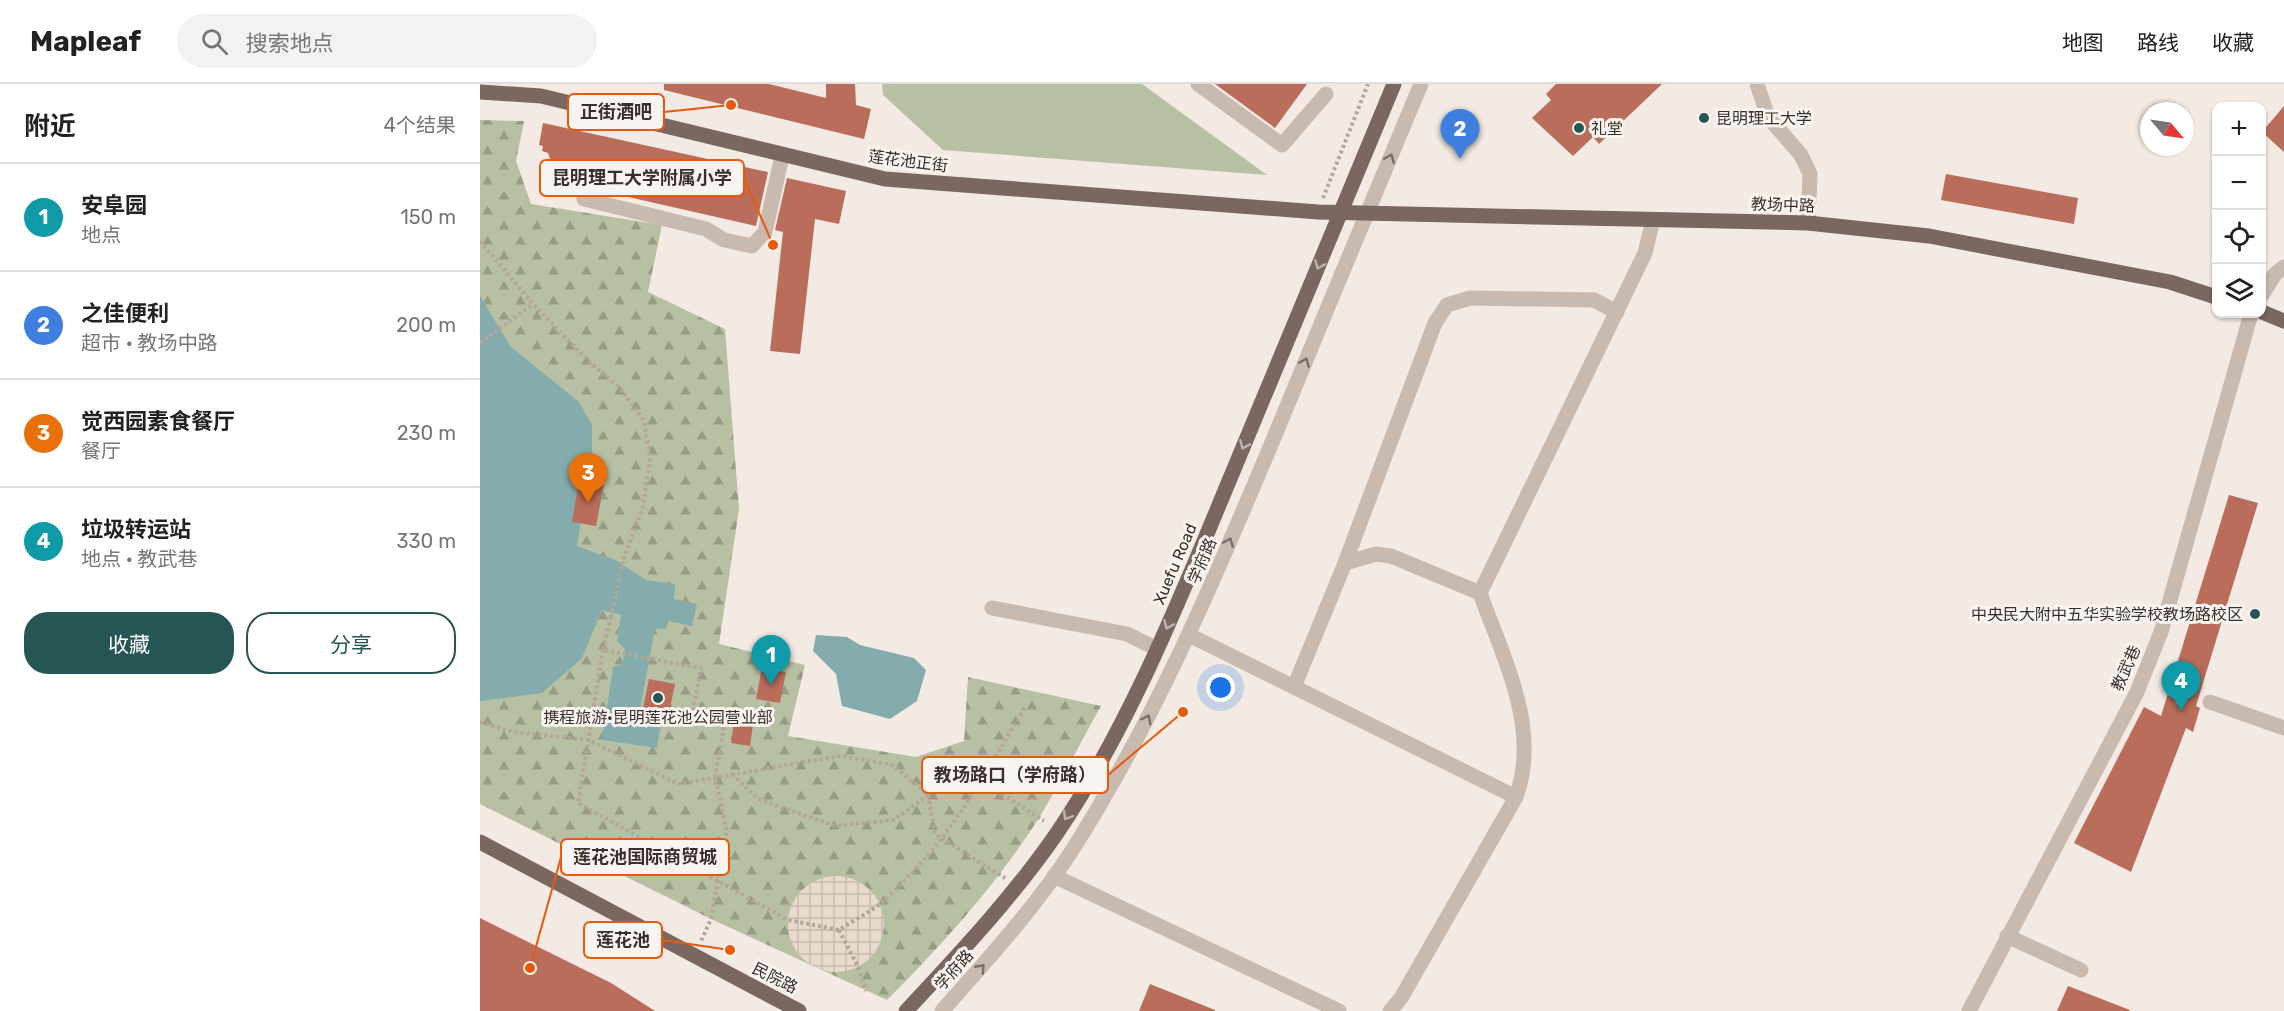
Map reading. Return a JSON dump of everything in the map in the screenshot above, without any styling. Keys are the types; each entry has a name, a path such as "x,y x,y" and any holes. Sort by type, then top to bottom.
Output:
{"main road":[{"name":"Xuefu Road","path":"906,1011 1017,886 1059,831 1122,721 1157,649 1394,84"},
{"name":"莲花池正街","path":"480,92 541,96 782,156 885,179 1318,212 1341,211"},
{"name":"教场中路","path":"1341,211 1808,224 1929,236 2170,282 2212,295"},
{"path":"2266,314 2284,321"},
{"name":"民院路","path":"480,842 799,1011"}],"street":[{"path":"1198,84 1282,145 1326,94"},
{"name":"学府路","path":"942,1011 997,950 1071,853 1132,748 1189,635 1421,84"},
{"path":"1757,84 1768,117 1801,155 1810,174 1808,224"},
{"path":"584,199 706,229 723,240 752,246 765,232 782,156"},
{"path":"1390,1011 1401,998 1516,797 1524,775 1523,717 1480,593 1645,253 1653,220"},
{"path":"2266,289 2275,274 2284,267"},
{"path":"1294,687 1344,563 1435,323 1447,305 1470,298 1594,300 1617,312"},
{"name":"教武巷","path":"1968,1011 2137,692 2162,632 2250,318"},
{"path":"1344,563 1376,554 1391,556 1480,593"},
{"path":"992,608 1127,634 1157,649"},
{"path":"1189,635 1516,797"},
{"path":"2210,702 2284,728"},
{"path":"1054,876 1339,1011"},
{"path":"2007,936 2081,970"}],"path":[{"path":"1318,212 1368,84"},
{"path":"480,241 533,304 587,360 621,389 644,421 650,457 643,507 623,560 603,650 578,802 719,884 788,920 839,930 880,904 943,840 982,781 1026,705"},
{"path":"480,343 505,327 533,304"},
{"path":"603,650 700,668 692,716 725,722 716,777 728,831 711,919 694,955"},
{"path":"480,722 513,732 588,740 678,784 840,756 893,765 928,795 935,834 1017,886"},
{"path":"732,774 759,799 836,826 894,820 928,795"},
{"path":"982,781 1059,831"},
{"path":"839,930 858,967 866,991"}],"green space":[{"path":"882,84 1142,84 1267,175 943,150 883,95"},
{"path":"480,120 524,121 516,161 531,204 662,225 648,292 725,329 739,509 719,644 805,665 788,736 916,757 964,741 968,677 1101,706 1039,818 1005,867 948,935 887,1000 711,919 480,804"}],"shaded area":[{"path":"836,876 854,880 870,890 880,906 884,924 880,942 870,958 854,968 836,972 818,968 802,958 792,942 788,924 792,906 802,890 818,880"}],"water":[{"path":"480,296 511,347 579,402 592,426 592,452 577,546 615,560 646,580 675,584 674,599 697,604 692,626 669,621 666,629 655,629 638,720 661,724 657,748 602,740 613,667 622,665 625,649 617,641 621,615 602,610 582,658 542,693 480,701"},
{"path":"816,635 847,637 860,645 914,658 926,670 917,701 890,719 842,706 836,674 813,651"}],"building":[{"path":"664,84 769,84 826,98 826,84 855,84 856,105 871,109 864,139 664,90"},
{"path":"1215,84 1307,84 1275,128"},
{"name":"礼堂","path":"1556,84 1662,84 1599,144 1593,137 1573,156 1532,118 1551,100 1546,94"},
{"path":"2284,106 2284,152 2266,136 2266,127"},
{"path":"543,123 768,172 756,226 558,181 548,153 542,151 543,146 539,145"},
{"path":"1946,174 2078,198 2074,224 1941,200"},
{"path":"787,178 846,191 839,224 815,219 800,354 770,351 783,232 775,230"},
{"path":"579,480 604,484 596,526 572,522"},
{"path":"2229,495 2258,503 2196,706 2200,708 2193,732 2186,728 2131,872 2074,843 2144,707 2161,716"},
{"path":"762,667 786,672 780,703 756,699"},
{"name":"携程旅游·昆明莲花池公园营业部","path":"649,679 675,684 668,718 642,713"},
{"path":"734,721 753,724 750,746 731,743"},
{"path":"480,918 611,983 655,1011 480,1011"},
{"path":"1150,984 1215,1010 1215,1011 1139,1011"},
{"path":"2068,986 2130,1010 2057,1011"}],"place":[{"name":"正街酒吧","path":"731,105"},
{"name":"昆明理工大学","path":"1704,118"},
{"name":"礼堂","path":"1579,128"},
{"name":"之佳便利","path":"1460,159"},
{"name":"昆明理工大学附属小学","path":"773,245"},
{"name":"觉西园素食餐厅","path":"588,503"},
{"name":"中央民大附中五华实验学校教场路校区","path":"2255,614"},
{"name":"安阜园","path":"771,685"},
{"name":"携程旅游·昆明莲花池公园营业部","path":"658,698"},
{"name":"垃圾转运站","path":"2181,711"},
{"name":"教场路口（学府路）","path":"1183,712"},
{"name":"莲花池","path":"730,950"},
{"name":"莲花池国际商贸城","path":"530,968"}]}
